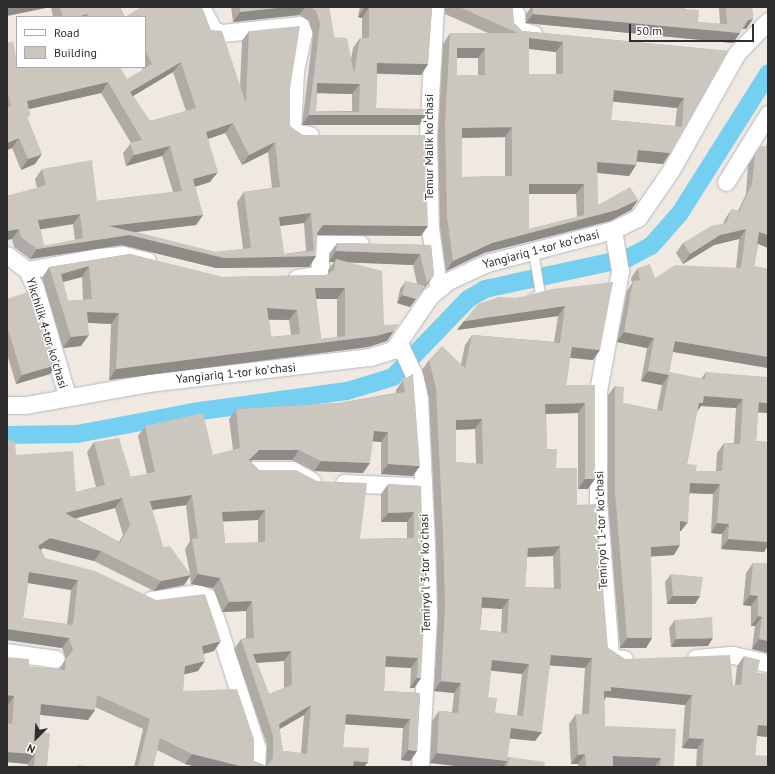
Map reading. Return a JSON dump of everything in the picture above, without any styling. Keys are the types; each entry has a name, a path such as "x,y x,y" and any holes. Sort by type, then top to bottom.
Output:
{"street":[{"path":"201,7 213,30 222,33 300,25 303,33 295,71 292,132 329,135"},
{"name":"Temur Malik koʻchasi","path":"435,7 421,135 424,246 438,286"},
{"path":"507,7 516,14 516,29 521,32 549,36"},
{"name":"Yangiariq 1-tor koʻchasi","path":"7,406 26,405 67,396 148,383 381,356 400,346 438,286 487,263 534,258 614,236 638,218 648,206 737,54 768,21"},
{"path":"714,51 737,54"},
{"path":"726,182 768,114"},
{"name":"Temiryoʻl 1-tor koʻchasi","path":"614,236 620,271 598,391 598,502 603,598 611,657 642,659"},
{"path":"282,279 318,276 320,244 377,245"},
{"name":"Yikchilik 4-tor koʻchasi","path":"7,255 27,270 67,396"},
{"name":"Yikchilik 4-tor koʻchasi","path":"27,270 124,255 162,265"},
{"name":"Temiryoʻl 3-tor koʻchasi","path":"400,346 415,378 422,486 428,615 420,767"},
{"path":"252,470 292,470 311,481 422,486"},
{"path":"134,593 153,601 196,593 209,598 257,748 256,767"},
{"path":"7,652 56,658"},
{"path":"679,659 733,655 768,663"}],"lane":[{"path":"524,300 540,294 534,258"}],"building":[{"path":"60,7 120,7 124,16 88,16 87,14 80,16 63,16"},
{"path":"141,7 202,7 211,30 222,31 246,103 249,31 300,26 290,89 290,126 303,135 425,135 428,226 323,225 317,233 316,256 224,258 129,235 37,249 21,237 19,229 7,231 7,196 46,185 42,169 92,160 97,201 182,191 170,146 134,155 130,143 142,140 108,82 27,101 30,114 27,116 42,154 28,159 19,138 7,143 7,108 11,106 7,90 7,43 13,41 16,57 16,68 121,68 127,79 152,64 146,51 146,16 127,16","holes":["181,62 196,108 150,121 130,92","233,123 249,155 275,142 280,187 244,192 251,248 215,252 109,226 203,215 193,179 218,172 206,132","311,213 314,251 284,254 279,217","80,214 83,238 44,246 38,220"]},
{"path":"240,7 285,7 240,12"},
{"path":"310,7 329,7 334,37 347,38 354,74 360,38 369,38 369,7 432,7 428,64 377,63 376,108 426,109 426,115 309,115 320,24 316,11","holes":["317,83 360,84 359,112 316,111"]},
{"path":"459,7 512,7 514,23 522,31 728,51 670,153 638,150 636,165 597,162 598,205 630,187 638,200 617,210 492,243 453,261 447,217 445,125 450,33 518,33","holes":["529,38 563,42 563,74 529,74","457,48 485,48 485,75 457,75","614,90 684,98 682,127 611,120","512,127 512,176 462,177 462,128","529,184 584,184 584,215 529,229"]},
{"path":"533,7 685,7 685,9 699,10 698,22 727,24 726,7 752,7 753,19 748,20 740,33 533,14"},
{"path":"761,146 768,148 768,235 759,232 754,266 768,269 768,357 675,341 669,372 705,379 706,372 768,377 768,403 759,402 756,441 768,442 768,542 728,539 729,524 717,523 720,484 690,483 688,522 680,521 680,545 651,547 652,638 627,638 615,492 615,386 624,387 623,403 662,411 669,375 648,371 654,338 624,332 633,281 640,280 638,268 650,264 655,278 675,265 741,268 746,229 720,235 690,254 683,243 711,226 726,223 732,209 739,212 752,184 755,155","holes":["704,396 743,399 740,444 724,443 722,471 696,471 697,465 687,464 699,403 703,403"]},
{"path":"337,243 431,245 434,275 427,283 420,254 336,251"},
{"path":"130,254 222,277 326,275 334,270 336,259 382,271 384,325 399,324 394,331 376,336 116,369 119,313 87,312 89,335 71,337 49,267","holes":["89,266 92,299 68,301 61,274","315,288 345,288 345,336 321,339","267,308 297,310 300,334 271,337"]},
{"path":"406,281 425,286 416,299 402,295"},
{"path":"613,282 600,350 572,347 566,385 595,385 595,479 585,479 585,403 545,404 547,449 557,449 556,468 577,468 577,505 596,504 608,648 625,659 730,655 733,685 741,685 744,656 760,660 757,673 768,674 768,726 758,725 755,755 768,756 768,767 702,767 704,739 689,738 692,695 611,687 611,691 604,691 605,726 676,729 674,766 694,767 660,767 661,758 613,756 613,767 586,767 585,754 578,755 576,714 589,714 592,658 551,655 542,732 511,728 507,761 437,753 439,711 458,713 461,683 441,681 445,606 443,534 436,388 429,360 442,346 465,368 472,335 560,343 565,306 464,321 478,304 499,297 517,298 552,289","holes":["482,419 483,464 456,462 456,420","560,546 561,589 525,587 528,548","482,597 509,599 507,633 480,630","492,660 529,664 523,716 495,713 497,698 488,697"]},
{"path":"34,290 56,365 22,375 7,326 7,299"},
{"path":"413,374 420,466 388,464 388,432 374,431 370,463 321,461 299,450 259,450 249,460 259,470 296,470 317,481 367,483 360,539 414,538 414,512 388,513 388,484 421,486 425,605 421,678 417,678 418,658 386,656 384,691 420,693 417,751 408,750 410,719 346,714 343,747 369,748 368,762 354,761 353,767 244,767 192,754 160,738 153,767 138,767 150,719 97,695 95,710 41,704 39,732 50,733 47,767 34,767 35,754 7,752 7,723 12,724 14,696 7,695 7,657 29,659 29,667 65,670 66,659 73,650 69,638 7,629 7,440 15,441 16,455 73,451 76,492 105,485 94,442 119,438 131,477 155,472 145,426 203,413 213,455 240,448 236,409 339,403 405,392 403,380","holes":["192,495 198,538 192,539 198,574 220,578 229,602 252,601 254,638 241,639 273,735 273,758 267,766 254,761 254,739 237,689 183,691 185,666 205,661 202,646 221,641 205,594 156,600 95,571 45,558 38,546 50,538 101,551 161,581 191,575 170,546 163,547 150,501","122,498 130,525 120,543 65,513","265,510 265,542 225,543 222,512","29,572 78,580 73,625 23,618","291,651 292,685 269,694 253,654","311,705 307,754 283,751 279,724"]},
{"path":"753,563 768,563 768,641 759,639 762,617 758,616 758,596 750,595"},
{"path":"671,574 703,577 700,596 673,596"},
{"path":"712,617 713,638 676,639 675,620"},
{"path":"509,757 545,762 544,767 507,767"},
{"path":"78,765 94,767 77,767"}],"waterway":[{"path":"7,435 77,434 193,412 347,391 393,377 468,299 485,289 628,258 651,246 680,213 768,74"}]}
